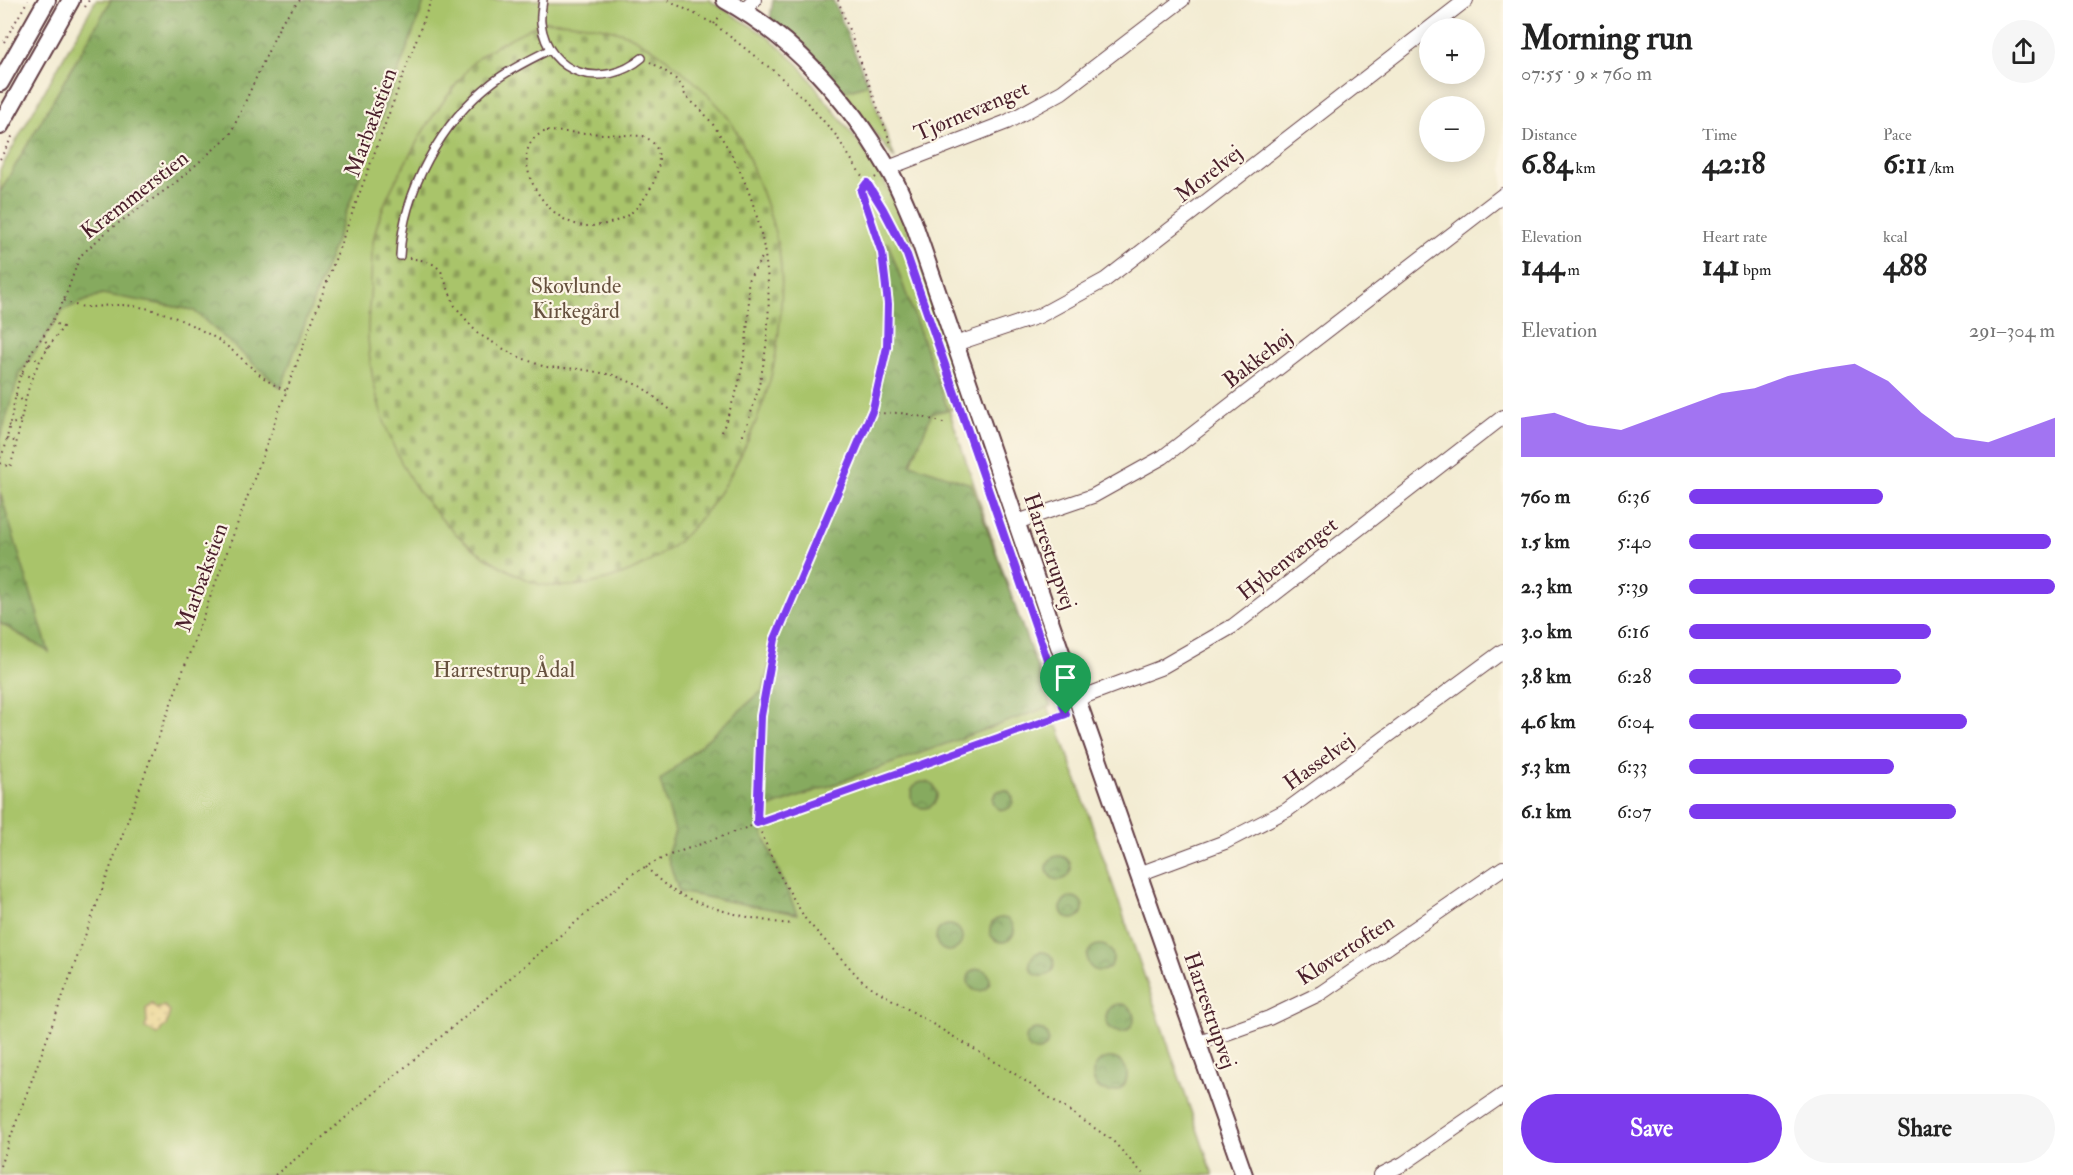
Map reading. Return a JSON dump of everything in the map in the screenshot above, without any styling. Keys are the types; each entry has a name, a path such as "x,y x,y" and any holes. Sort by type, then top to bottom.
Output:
{"street":[{"path":"0,83 47,0"},
{"path":"0,126 71,0"},
{"name":"Harrestrupvej","path":"725,0 749,5 805,60 894,166 1244,1175"},
{"name":"Tjørnevænget","path":"894,166 1007,122 1062,92 1182,0"},
{"name":"Morelvej","path":"956,344 1039,316 1105,280 1466,0"},
{"name":"Bakkehøj","path":"1017,522 1093,496 1163,457 1503,195"},
{"name":"Hybenvænget","path":"1079,704 1160,668 1233,626 1503,417"},
{"name":"Hasselvej","path":"1139,874 1225,842 1287,810 1503,651"},
{"name":"Kløvertoften","path":"1198,1043 1269,1018 1321,993 1503,868"},
{"path":"1381,1175 1403,1164 1503,1095"}],"lane":[{"path":"543,0 541,22 549,50 557,60 575,71 597,76 617,74 631,68 642,58"},
{"path":"400,256 401,236 416,186 435,150 453,123 473,99 496,80 549,50"}],"path":[{"path":"0,50 28,0"},
{"name":"Kræmmerstien","path":"0,459 5,448 15,394 22,373 64,300 80,256 110,229 174,184 230,135 282,21 300,0"},
{"name":"Marbækstien","path":"0,1166 431,0"},
{"path":"668,0 714,24 775,72 803,98 835,134 883,209 907,255 954,391"},
{"path":"838,0 894,166"},
{"path":"642,58 682,86 684,94 701,110 721,136 753,201 764,254 769,300 765,355 756,398 741,439"},
{"path":"547,130 648,138 656,148 658,163 655,180 648,195 629,214 604,224 581,225 561,217 542,200 529,176 530,145 536,135 547,130"},
{"path":"867,183 861,191 882,253 888,304 887,347 873,409 775,639 761,716 757,823 779,874 806,920 863,982 1012,1072 1112,1140 1144,1175"},
{"path":"722,432 738,387 745,353 748,280 764,254"},
{"path":"400,256 435,265 441,272 455,306 477,333 514,355 545,367 580,369 613,375 642,387 673,411"},
{"path":"64,300 84,308 118,305 163,313 224,343 254,371 275,386 287,391"},
{"path":"0,463 10,467 32,378 41,359 63,327 52,322"},
{"path":"44,335 48,349"},
{"path":"28,359 41,359"},
{"path":"22,373 32,378"},
{"path":"15,394 25,404"},
{"path":"873,409 879,414 922,416 946,424"},
{"path":"8,426 21,420"},
{"path":"7,440 18,442"},
{"path":"274,1175 318,1141 635,872 667,856 1079,704"},
{"path":"646,867 679,894 705,905 773,923 793,924"}],"green space":[{"name":"Harrestrup Ådal","path":"96,0 709,0 766,35 799,65 877,167 906,225 966,404 949,410 1055,727 1058,726 1213,1175 0,1175 0,170"},
{"path":"111,0 425,0 281,388 193,310 102,294 63,310 19,375 0,439 0,192"},
{"path":"773,0 833,0 868,84 843,92 812,55 770,19"},
{"name":"Skovlunde Kirkegård","path":"544,21 601,27 633,38 661,55 713,100 733,125 751,164 775,232 782,279 779,332 771,376 744,448 719,493 689,531 658,556 622,574 583,585 563,586 534,583 484,556 445,523 414,484 393,445 378,402 368,337 374,237 382,209 401,170 431,118 473,63 491,49"},
{"path":"868,84 895,159 843,92"},
{"path":"888,243 948,410 932,413 911,464 971,484 1051,706 754,813 797,914 679,892 667,856 675,831 660,781 763,690 777,634 873,409 887,347 888,304 877,246"},
{"path":"0,492 49,652 0,623"},
{"path":"924,782 933,786 937,795 933,804 924,808 915,804 911,795 915,786"},
{"path":"999,790 1007,790 1013,796 1013,804 1007,810 999,810 993,804 993,796"},
{"path":"1059,856 1067,860 1071,868 1067,876 1059,880 1051,876 1047,868 1051,860"},
{"path":"1072,897 1080,900 1083,908 1080,916 1072,919 1064,916 1061,908 1064,900"},
{"path":"1002,918 1010,922 1014,930 1010,938 1002,942 994,938 990,930 994,922"},
{"path":"949,925 958,929 962,938 958,947 949,951 940,947 936,938 940,929"},
{"path":"1100,945 1109,949 1113,958 1109,967 1100,971 1091,967 1087,958 1091,949"},
{"path":"1037,952 1047,952 1054,959 1054,969 1047,976 1037,976 1030,969 1030,959"},
{"path":"979,969 987,972 990,980 987,988 979,991 971,988 968,980 971,972"},
{"path":"1120,1004 1130,1008 1134,1018 1130,1028 1120,1032 1110,1028 1106,1018 1110,1008"},
{"path":"1037,1029 1045,1032 1048,1040 1045,1048 1037,1051 1029,1048 1026,1040 1029,1032"},
{"path":"1110,1058 1122,1063 1127,1075 1122,1087 1110,1092 1098,1087 1093,1075 1098,1063"}],"sand":[{"path":"152,1004 157,1009 164,1006 170,1011 166,1026 158,1035 145,1028 146,1009"}],"route":[{"path":"867,183 907,255 1066,714 757,823 761,716 775,639 873,409 887,347 888,304 882,253 861,191 867,183"}]}
